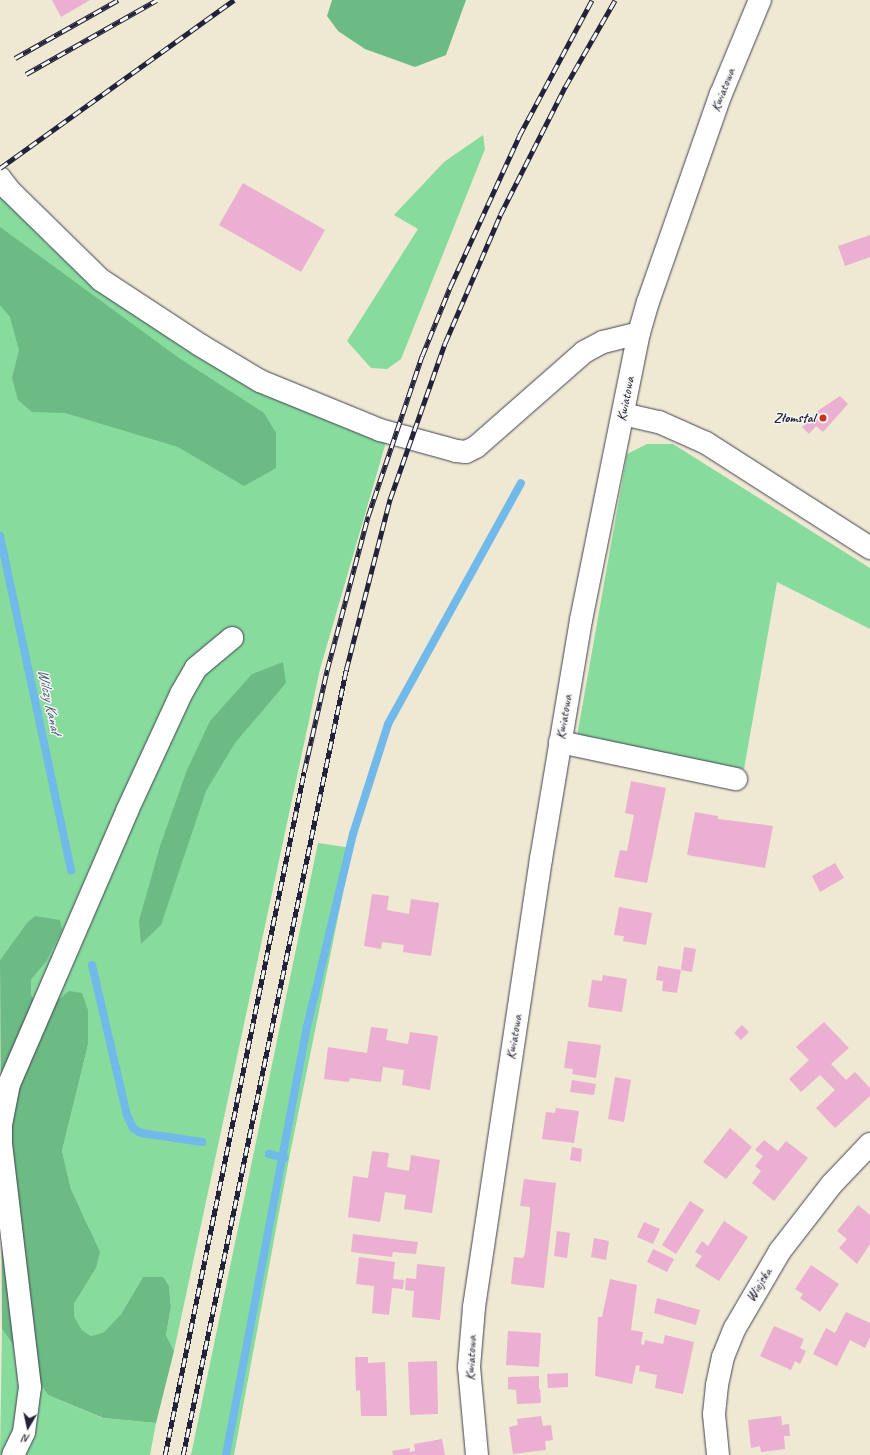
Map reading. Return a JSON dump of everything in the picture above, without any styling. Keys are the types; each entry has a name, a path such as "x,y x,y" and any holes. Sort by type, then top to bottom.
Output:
{"street":[{"name":"Kwiatowa","path":"477,1455 469,1367 474,1307 560,742 582,613 639,333 721,94 760,0"},
{"path":"0,178 9,190 101,280 200,345 260,381 380,430 456,452 466,452 476,448 584,352 603,342 639,333"},
{"path":"623,414 659,422 706,443 870,548"},
{"path":"13,1455 24,1432 30,1387 1,1146 1,1126 9,1084 127,811 181,694 196,668 232,638"},
{"path":"560,742 736,779"},
{"name":"Wiejska","path":"718,1455 714,1414 717,1385 723,1357 735,1328 780,1251 832,1184 870,1144"}],"green space":[{"path":"332,0 466,0 446,55 415,67 365,49 338,31 327,16"},
{"path":"483,135 485,149 401,359 387,369 371,368 347,341 418,229 394,215 444,162"},
{"path":"0,192 47,244 102,291 386,442 320,669 174,1351 166,1335 171,1307 169,1286 143,1277 121,1314 104,1332 91,1336 82,1330 74,1316 74,1304 96,1268 89,1228 71,1189 62,1151 88,1045 51,1006 36,1002 31,995 31,980 46,962 26,924 0,960"},
{"path":"0,227 179,358 264,413 276,433 276,468 244,486 178,447 65,413 32,412 18,400 12,378 19,350 10,317 0,305"},
{"path":"647,444 673,444 870,568 870,629 777,582 744,769 577,736 627,454"},
{"path":"283,662 286,683 235,743 206,791 161,925 141,944 139,921 160,846 187,770 210,721 252,674"},
{"path":"318,843 352,848 289,1159 234,1455 191,1455"},
{"path":"35,916 60,920 62,930 46,962 31,980 31,995 36,1002 51,1006 69,991 82,993 88,1010 88,1045 62,1151 71,1189 100,1252 96,1268 74,1304 74,1316 82,1330 91,1336 104,1332 121,1314 143,1277 163,1277 169,1286 171,1307 166,1335 174,1351 156,1423 103,1418 48,1395 2,1329 0,960 26,924"},
{"path":"2,1329 48,1395 102,1418 156,1423 150,1455 0,1455"}],"building":[{"path":"52,0 90,0 61,17"},
{"path":"243,183 325,230 301,272 219,225"},
{"path":"870,235 870,257 845,266 838,246"},
{"name":"Złomstal","path":"840,396 848,404 823,432 816,426 809,434 802,427 819,410"},
{"path":"631,781 666,788 647,883 614,877 620,850 627,851 634,815 625,813"},
{"path":"695,812 718,816 718,819 773,826 765,868 687,855"},
{"path":"835,863 844,878 820,892 812,876"},
{"path":"372,894 389,896 387,910 409,914 411,899 439,903 431,956 403,952 404,945 382,942 381,949 364,946"},
{"path":"619,907 652,913 646,945 623,941 624,936 614,935"},
{"path":"684,947 696,949 692,972 681,970"},
{"path":"658,966 681,970 677,993 662,991 663,981 656,980"},
{"path":"603,975 627,979 622,1012 588,1007 592,980 602,981"},
{"path":"824,1022 849,1048 831,1064 846,1080 855,1072 870,1088 870,1096 835,1128 816,1108 835,1090 820,1075 801,1092 789,1079 809,1060 796,1047"},
{"path":"742,1025 749,1032 741,1040 734,1033"},
{"path":"371,1027 388,1029 386,1040 408,1044 410,1032 438,1036 430,1090 402,1085 404,1070 383,1067 381,1082 350,1078 349,1082 324,1079 328,1047 367,1053"},
{"path":"568,1041 601,1045 596,1078 572,1074 573,1069 564,1068"},
{"path":"615,1077 631,1080 624,1122 608,1119"},
{"path":"572,1080 596,1084 594,1095 570,1092"},
{"path":"556,1108 579,1111 574,1143 542,1139 546,1112 555,1113"},
{"path":"730,1128 752,1147 726,1179 703,1162"},
{"path":"764,1140 778,1151 786,1141 808,1158 774,1201 752,1183 761,1171 755,1166 763,1156 755,1150"},
{"path":"572,1147 582,1149 581,1162 570,1160"},
{"path":"372,1151 389,1153 387,1167 409,1171 411,1155 440,1160 432,1213 404,1209 406,1195 385,1192 380,1222 348,1217 353,1176 368,1178"},
{"path":"524,1179 556,1183 544,1288 511,1284 514,1257 523,1258 525,1253 530,1213 530,1207 520,1206"},
{"path":"690,1201 704,1210 676,1254 662,1245"},
{"path":"858,1205 870,1215 870,1244 857,1264 839,1248 847,1239 837,1231"},
{"path":"724,1221 748,1237 719,1281 695,1266 702,1256 695,1252 702,1241 708,1246"},
{"path":"644,1222 660,1229 653,1244 637,1237"},
{"path":"557,1231 570,1233 567,1258 554,1256"},
{"path":"353,1234 418,1242 416,1254 393,1252 392,1257 351,1252"},
{"path":"594,1238 609,1241 606,1260 591,1257"},
{"path":"653,1249 674,1259 667,1272 647,1262"},
{"path":"359,1257 395,1262 393,1279 404,1280 403,1289 392,1288 389,1315 372,1313 374,1286 356,1284"},
{"path":"417,1264 445,1267 440,1320 412,1317 414,1291 405,1290 406,1278 416,1279"},
{"path":"811,1265 839,1284 820,1312 800,1298 803,1294 795,1289"},
{"path":"610,1279 637,1285 631,1330 643,1332 641,1344 644,1345 645,1340 663,1344 665,1335 694,1342 683,1394 655,1388 657,1375 639,1371 640,1366 636,1365 632,1384 595,1376 598,1317 602,1317"},
{"path":"657,1298 700,1310 696,1325 654,1313"},
{"path":"846,1312 870,1323 870,1337 865,1348 850,1340 837,1366 813,1354 826,1328 835,1333"},
{"path":"774,1326 804,1339 800,1348 806,1351 800,1364 795,1361 791,1370 760,1356"},
{"path":"508,1331 541,1333 539,1367 506,1365"},
{"path":"355,1357 368,1357 368,1363 385,1362 387,1416 361,1416 360,1390 356,1391"},
{"path":"437,1361 438,1414 410,1415 408,1362"},
{"path":"568,1373 568,1387 548,1388 547,1374"},
{"path":"539,1376 539,1389 535,1390 540,1389 541,1403 517,1404 516,1390 508,1389 508,1377"},
{"path":"541,1416 543,1426 551,1425 553,1440 545,1441 546,1450 513,1454 509,1427 518,1425 517,1419"},
{"path":"781,1416 782,1425 789,1424 790,1436 784,1436 785,1449 761,1452 760,1446 751,1448 748,1420"},
{"path":"442,1439 445,1455 393,1455 392,1451 410,1448 410,1452 415,1451 414,1444"}],"waterway":[{"path":"226,1455 307,1027 353,834 388,724 521,483"},
{"name":"Wilczy Kanał","path":"0,536 71,871"},
{"path":"92,965 127,1115 133,1128 141,1133 202,1142"},
{"path":"269,1154 285,1158"}],"railway":[{"path":"15,58 118,0"},
{"path":"26,74 157,0"},
{"path":"0,168 234,0"},
{"path":"165,1455 304,772 327,670 368,516 422,356 450,287 519,136 592,0"},
{"path":"183,1455 346,670 390,499 445,343 500,215 565,87 615,0"}],"place":[{"name":"Złomstal","path":"823,418"}]}
